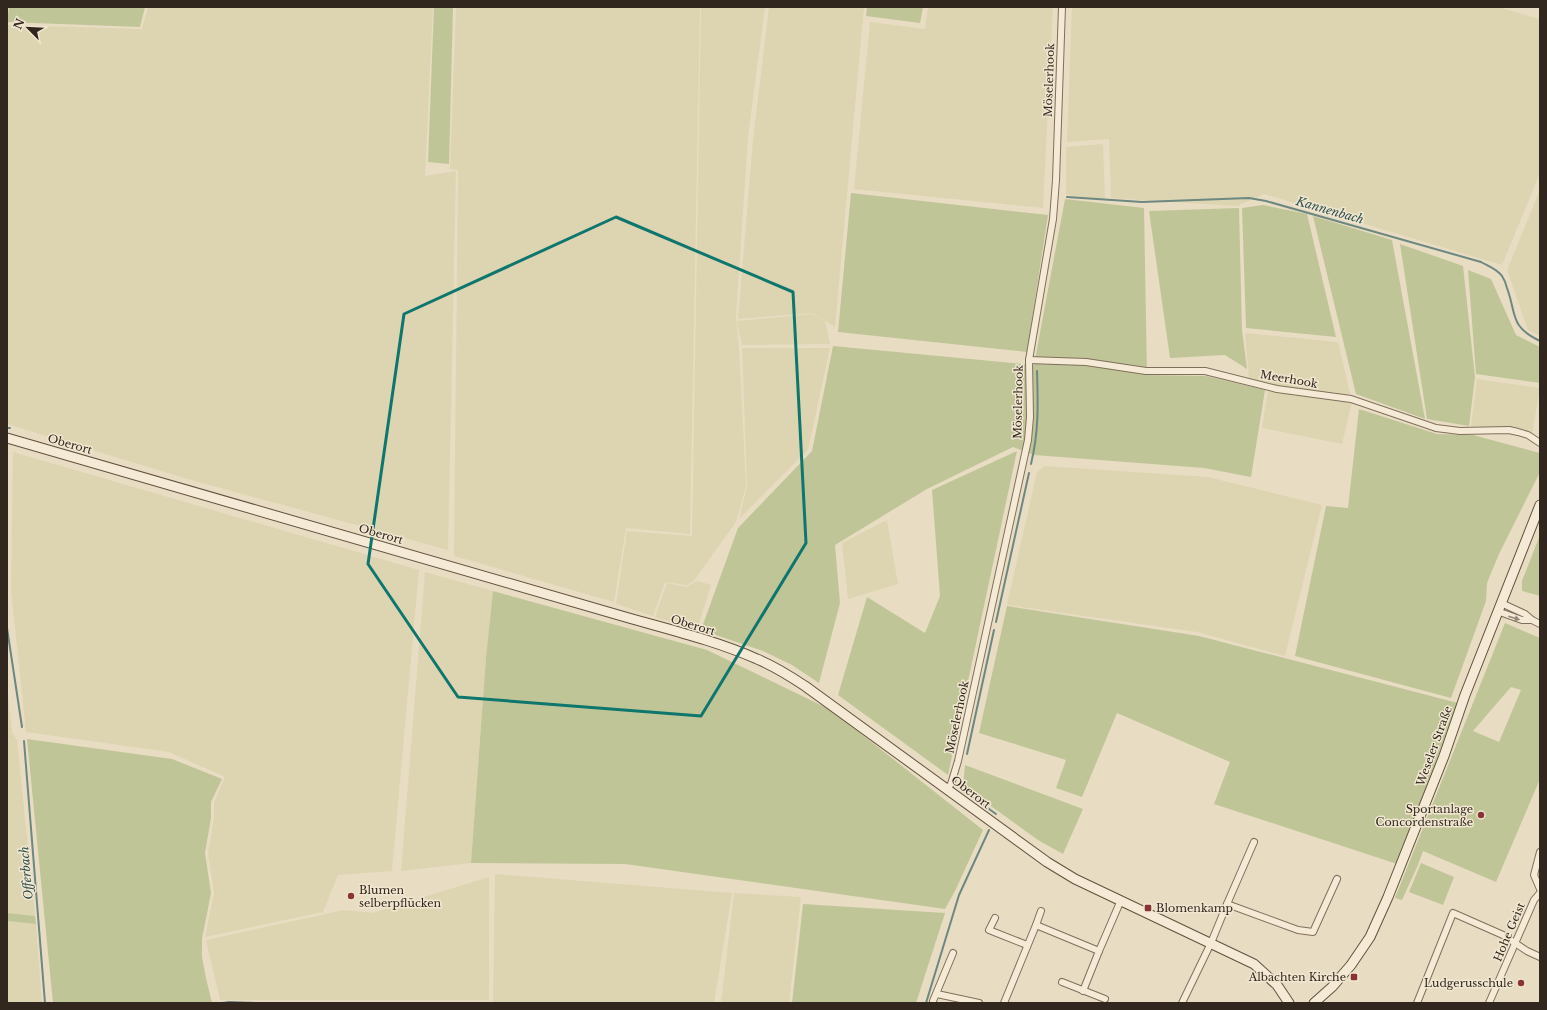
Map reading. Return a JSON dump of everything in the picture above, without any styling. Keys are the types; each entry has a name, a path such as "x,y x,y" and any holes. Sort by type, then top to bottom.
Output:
{"main road":[{"name":"Oberort","path":"7,438 736,650 786,673 1047,862 1075,878 1254,964 1277,984 1289,1003"},
{"name":"Weseler Straße","path":"1314,1003 1351,965 1370,937 1388,897 1444,756 1465,694 1540,505"}],"street":[{"name":"Möselerhook","path":"947,789 951,784 958,760 1028,440 1030,416 1029,360 1053,219 1056,180 1062,7"},
{"name":"Meerhook","path":"1029,360 1086,362 1146,371 1205,371 1278,389 1350,399 1436,428 1460,431 1509,430 1528,435 1540,443"},
{"path":"1499,607 1522,620 1532,620"},
{"path":"1499,607 1525,614 1540,624"},
{"path":"1182,1003 1211,943 1254,842"},
{"path":"1540,852 1534,875 1540,890"},
{"path":"1227,904 1298,930 1313,932 1337,879"},
{"name":"Hohe Geist","path":"1489,1003 1534,900 1540,893"},
{"path":"1083,991 1121,900"},
{"path":"1004,1003 1041,911"},
{"path":"1417,1003 1453,913 1503,935 1515,944 1540,957"},
{"path":"994,918 989,930 1028,944"},
{"path":"1036,925 1099,951"},
{"path":"933,1001 953,953"},
{"path":"1062,982 1105,999"},
{"path":"937,994 979,1003"}],"highlighted area":[{"path":"616,217 793,292 806,543 701,716 458,697 368,564 404,314"}],"shaded area":[{"path":"148,7 433,7 425,176 456,171 448,550 184,478 7,424 7,25 142,29"},
{"path":"456,7 700,7 690,534 626,528 614,602 454,556 458,170 450,169"},
{"path":"701,7 765,7 748,137 736,317 739,347 746,486 736,522 693,582 687,585 665,582 653,616 616,604 627,531 692,536"},
{"path":"769,7 864,7 835,327 812,313 738,319 753,140"},
{"path":"928,7 1053,7 1043,208 854,189 870,22 925,29"},
{"path":"1072,7 1498,7 1540,19 1540,173 1502,265 1264,194 1237,206 1111,198 1109,139 1067,142"},
{"path":"1103,144 1105,200 1066,195 1066,147"},
{"path":"1540,190 1540,336 1528,330 1507,270"},
{"path":"812,314 825,321 830,344 742,345 737,321"},
{"path":"1245,333 1338,342 1352,402 1342,444 1262,428 1269,384 1249,379"},
{"path":"742,348 830,348 808,450 739,519 747,486"},
{"path":"1477,379 1540,388 1532,435 1525,431 1471,427"},
{"path":"13,452 419,570 392,871 338,875 323,912 205,937 214,893 208,853 214,818 214,802 225,777 169,752 26,732 11,590"},
{"path":"1045,466 1208,477 1322,505 1285,656 1197,632 1007,605 1037,472"},
{"path":"887,520 898,584 848,599 842,543"},
{"path":"425,572 493,591 486,657 471,863 401,871"},
{"path":"697,581 711,585 697,630 655,617 667,583 686,587"},
{"path":"7,686 12,732 17,740 35,916 7,913"},
{"path":"495,874 732,893 714,1003 493,1003"},
{"path":"489,877 489,1000 220,1000 206,940 344,910 372,913"},
{"path":"734,893 801,897 789,1003 721,1003"},
{"path":"7,921 36,924 42,1003 7,1003"}],"green space":[{"path":"9,7 145,7 140,27 7,22"},
{"path":"434,7 453,7 449,164 428,162"},
{"path":"867,7 923,7 920,23 866,16"},
{"path":"851,193 1048,215 1027,352 838,332"},
{"path":"1065,199 1144,208 1147,375 1206,376 1265,390 1251,477 1204,468 1034,455 1013,447 927,489 835,545 840,603 819,683 792,665 763,651 701,630 738,528 812,451 833,346 1034,365"},
{"path":"1263,205 1307,214 1336,337 1246,328 1242,208"},
{"path":"1239,208 1242,330 1247,369 1225,355 1170,358 1149,211"},
{"path":"1313,216 1392,240 1425,419 1356,394"},
{"path":"1400,244 1463,266 1475,377 1469,426 1427,419"},
{"path":"1468,270 1491,279 1516,335 1540,347 1540,383 1476,374"},
{"path":"1359,409 1437,434 1473,435 1540,453 1540,472 1499,554 1487,583 1486,601 1451,698 1295,656 1326,506 1348,508"},
{"path":"1017,451 948,775 838,695 867,597 925,633 940,596 932,490"},
{"path":"1540,535 1540,596 1522,591 1522,581"},
{"path":"493,591 707,650 831,710 983,830 955,891 945,909 625,864 471,863 486,657"},
{"path":"1007,606 1199,636 1458,703 1397,864 1214,804 1230,762 1117,713 1082,797 1056,788 1066,760 979,733"},
{"path":"1505,623 1540,638 1540,779 1496,882 1423,851 1402,900 1395,898","holes":["1511,687 1521,690 1499,742 1473,731"]},
{"path":"27,739 172,759 222,779 211,802 211,818 205,853 211,893 202,939 202,957 212,1003 53,1003"},
{"path":"965,765 1083,809 1063,854 1038,840 963,786"},
{"path":"1421,863 1454,877 1443,905 1409,892"},
{"path":"803,904 945,913 916,1003 792,1003"},
{"path":"7,913 35,916 36,924 7,921"}],"waterway":[{"name":"Kannenbach","path":"1067,197 1142,202 1249,198 1266,201 1481,262 1502,276 1519,325 1530,336 1540,341"},
{"path":"1031,464 1037,429 1037,371"},
{"path":"996,622 1029,473"},
{"name":"Offerbach","path":"7,628 22,727"},
{"path":"967,754 994,630"},
{"name":"Offerbach","path":"24,741 45,1003"},
{"path":"960,788 996,814"},
{"path":"926,1003 959,895 989,830"},
{"name":"Offerbach","path":"222,1003 257,1003"}],"place":[{"name":"Sportanlage Concordenstraße","path":"1481,815"},
{"name":"Blumen selberpflücken","path":"351,896"},
{"name":"Blomenkamp","path":"1148,908"},
{"name":"Albachten Kirche","path":"1354,977"},
{"name":"Ludgerusschule","path":"1521,983"}]}
